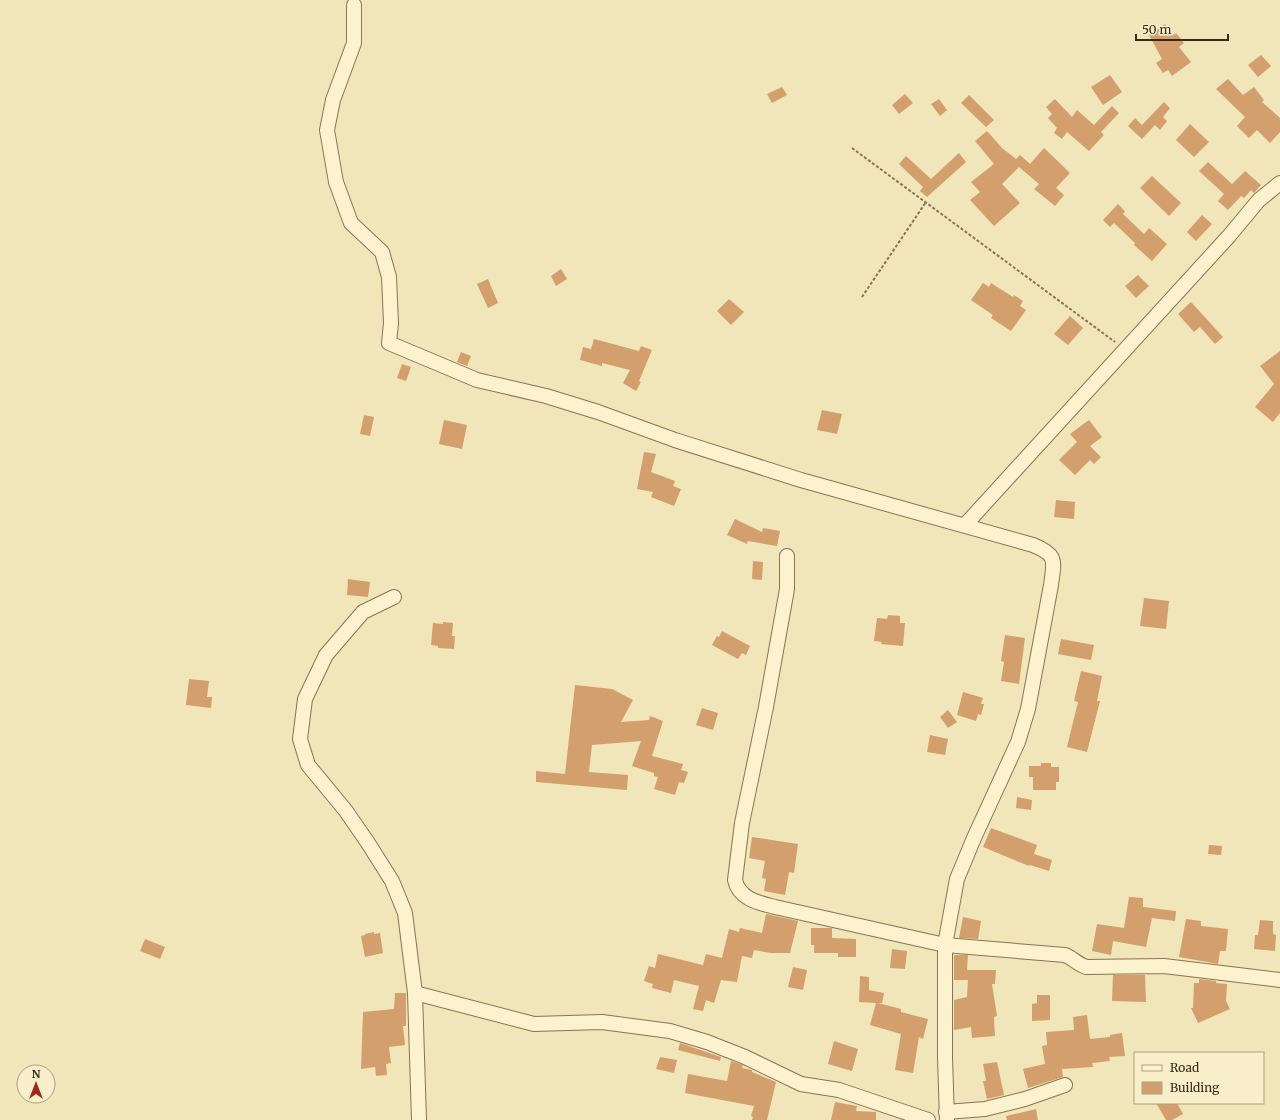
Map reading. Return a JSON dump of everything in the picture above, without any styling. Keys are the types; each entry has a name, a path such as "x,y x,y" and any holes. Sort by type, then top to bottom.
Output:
{"street":[{"path":"354,5 354,43 333,100 327,130 336,182 351,223 382,252 389,277 391,323 389,343 478,380 546,396 598,412 675,440 801,480 1034,545 1046,550 1052,555 1053,566 1028,709 1018,742 957,879 945,945 945,1057 947,1116 985,1109 1025,1099 1065,1085"},
{"path":"965,525 1229,236 1259,200 1280,182"},
{"path":"787,556 787,589 766,707 742,823 735,880 736,886 751,900 758,903 945,945 1065,955 1072,958 1078,964 1086,967 1164,966 1280,980"},
{"path":"394,597 363,612 326,655 305,699 300,739 308,765 346,811 392,881 405,912 415,993 419,1120"},
{"path":"415,993 534,1024 602,1022 670,1031 707,1042 801,1084 839,1090 928,1120"}],"path":[{"path":"852,148 1125,349"},
{"path":"862,297 926,202"}],"building":[{"path":"1165,24 1174,35 1176,33 1184,43 1179,47 1191,62 1172,76 1168,70 1163,73 1156,63 1162,59 1149,35"},
{"path":"1261,55 1271,66 1258,77 1248,65"},
{"path":"1110,75 1122,92 1103,105 1091,87"},
{"path":"1228,79 1243,95 1254,87 1264,100 1262,102 1280,118 1280,132 1270,143 1257,130 1249,138 1237,126 1245,117 1216,89"},
{"path":"782,87 787,95 772,103 767,94"},
{"path":"905,94 913,103 899,114 892,105"},
{"path":"969,95 994,120 986,127 961,103"},
{"path":"939,99 947,110 940,116 931,104"},
{"path":"1055,99 1072,117 1077,110 1094,125 1112,106 1119,113 1101,132 1104,135 1089,151 1067,132 1062,139 1054,133 1057,128 1048,118 1052,114 1046,107"},
{"path":"1164,102 1170,108 1163,117 1167,121 1160,130 1155,125 1142,139 1128,126 1135,118 1142,125"},
{"path":"1190,124 1209,142 1194,157 1176,140"},
{"path":"987,131 1002,148 1016,159 1020,155 1030,164 1044,148 1070,173 1056,188 1064,195 1055,206 1034,189 1039,184 1019,167 1002,184 1020,203 994,226 970,200 980,192 971,182 994,164 975,141"},
{"path":"959,153 966,162 927,197 920,191 923,187 899,164 906,156 931,179"},
{"path":"1208,162 1232,184 1245,171 1261,185 1254,193 1251,190 1244,198 1241,196 1228,210 1218,201 1224,194 1199,171"},
{"path":"1152,176 1181,203 1169,216 1140,188"},
{"path":"1118,204 1125,211 1123,214 1144,234 1149,228 1167,244 1152,261 1134,245 1135,243 1114,223 1110,227 1103,220"},
{"path":"1202,215 1212,224 1196,241 1187,232"},
{"path":"561,269 567,279 556,286 551,276"},
{"path":"1138,275 1149,286 1136,298 1125,286"},
{"path":"488,279 498,303 488,308 477,284"},
{"path":"983,283 989,287 991,283 1013,297 1014,295 1023,301 1020,306 1026,310 1011,331 991,318 993,315 971,300"},
{"path":"729,299 744,312 731,325 717,311"},
{"path":"1191,302 1223,337 1215,344 1200,327 1194,332 1178,314"},
{"path":"1070,316 1083,328 1068,345 1054,334"},
{"path":"594,339 639,351 641,346 652,350 639,381 641,382 636,391 623,383 630,370 602,363 602,366 580,360 583,347 591,349"},
{"path":"1280,351 1280,413 1273,422 1255,407 1274,384 1260,366"},
{"path":"461,352 471,356 467,366 457,362"},
{"path":"402,364 411,367 406,381 397,378"},
{"path":"822,410 842,414 837,434 817,430"},
{"path":"364,415 374,417 370,436 360,434"},
{"path":"444,420 467,425 462,449 439,444"},
{"path":"1089,420 1102,437 1090,446 1101,457 1094,464 1090,460 1075,475 1059,460 1077,442 1070,434"},
{"path":"644,452 656,454 651,472 675,481 673,486 681,489 674,506 651,497 653,492 637,489"},
{"path":"1056,500 1075,502 1074,519 1054,517"},
{"path":"735,519 762,532 763,528 780,531 777,546 748,541 747,544 727,535"},
{"path":"753,561 763,562 762,580 752,579"},
{"path":"348,579 370,582 368,597 347,595"},
{"path":"1144,598 1169,601 1166,629 1140,626"},
{"path":"888,615 900,616 900,623 905,623 903,646 881,644 882,642 874,641 877,618 887,619"},
{"path":"443,622 453,623 452,636 455,636 454,649 438,648 438,646 431,645 433,623 443,624"},
{"path":"722,631 750,646 746,655 742,653 738,659 712,645"},
{"path":"1005,635 1025,638 1019,684 1001,681 1004,662 1001,661"},
{"path":"1061,639 1094,645 1091,660 1058,654"},
{"path":"1081,671 1102,676 1097,701 1100,701 1087,752 1067,747 1078,702 1074,701"},
{"path":"189,679 209,681 207,697 212,697 211,708 186,705"},
{"path":"575,685 612,689 633,700 621,722 649,720 650,716 663,721 652,756 683,764 681,770 688,772 684,783 679,782 675,795 654,789 658,777 654,776 654,773 632,766 641,741 592,745 589,772 628,775 627,790 536,782 536,771 565,774"},
{"path":"963,692 983,698 981,704 984,704 981,715 978,714 976,721 957,715"},
{"path":"702,708 718,713 713,730 696,725"},
{"path":"948,710 957,722 948,728 940,717"},
{"path":"930,735 948,739 945,755 927,752"},
{"path":"1041,763 1051,763 1051,767 1059,767 1059,782 1056,782 1056,790 1033,790 1033,777 1029,777 1029,766 1041,766"},
{"path":"1017,797 1032,800 1031,810 1016,808"},
{"path":"991,828 1037,845 1034,854 1052,860 1049,871 1030,865 1029,866 983,847"},
{"path":"752,837 798,844 794,873 789,872 785,895 764,891 766,879 762,878 765,861 749,858"},
{"path":"1209,845 1222,846 1221,855 1208,854"},
{"path":"1129,897 1143,898 1143,907 1176,911 1175,921 1152,918 1146,947 1113,941 1111,955 1092,951 1097,924 1124,928"},
{"path":"766,914 798,921 790,953 771,953 754,950 752,958 742,956 737,982 721,980 714,1003 706,1000 703,1011 693,1009 699,986 674,980 671,993 652,988 653,984 644,981 649,966 655,968 658,954 703,965 706,954 722,958 729,929 739,932 740,928 762,933"},
{"path":"963,917 981,921 978,939 959,938"},
{"path":"1186,919 1201,921 1201,926 1228,929 1226,951 1220,951 1218,964 1179,957"},
{"path":"1260,920 1273,921 1273,934 1276,935 1275,951 1254,949 1255,935 1258,935"},
{"path":"811,928 832,928 832,938 856,939 856,957 838,957 838,953 814,953 814,945 811,945"},
{"path":"374,932 374,934 380,933 383,953 365,957 361,936"},
{"path":"145,939 165,947 160,959 140,951"},
{"path":"892,949 907,951 905,969 890,968"},
{"path":"954,955 968,955 967,970 996,970 995,984 992,984 997,1016 994,1017 995,1036 972,1038 971,1027 954,1030 954,1000 967,997 968,980 954,980"},
{"path":"793,967 807,970 803,990 788,987"},
{"path":"1113,975 1145,975 1146,1002 1112,1001"},
{"path":"860,976 869,977 869,990 884,993 882,1003 878,1003 901,1009 901,1012 928,1019 923,1039 919,1037 913,1073 895,1070 901,1034 870,1025 876,1003 859,1002"},
{"path":"1199,979 1227,984 1226,1001 1230,1009 1198,1023 1191,1008 1193,1008 1194,983 1199,983"},
{"path":"395,993 406,993 406,1026 403,1026 405,1045 389,1047 391,1063 386,1064 387,1075 376,1076 375,1067 361,1069 363,1012 394,1009"},
{"path":"1037,995 1050,995 1050,1020 1032,1021 1032,1004 1037,1003"},
{"path":"1087,1015 1090,1039 1110,1037 1110,1035 1122,1033 1125,1056 1109,1057 1110,1061 1092,1063 1093,1067 1062,1069 1063,1077 1028,1088 1023,1069 1045,1064 1042,1046 1047,1045 1046,1032 1074,1030 1073,1017"},
{"path":"834,1041 858,1049 852,1071 828,1064"},
{"path":"680,1043 721,1057 720,1061 678,1050"},
{"path":"660,1057 677,1060 674,1073 656,1069"},
{"path":"731,1061 743,1065 742,1068 752,1070 752,1072 776,1082 767,1120 752,1120 753,1117 751,1116 754,1106 685,1093 688,1074 727,1081"},
{"path":"997,1062 1004,1095 987,1099 983,1081 986,1081 983,1064"},
{"path":"835,1102 857,1106 856,1111 876,1112 876,1120 831,1120"},
{"path":"1157,1104 1178,1104 1183,1114 1172,1120 1166,1120"},
{"path":"1036,1109 1038,1120 1007,1120 1006,1116"}]}
